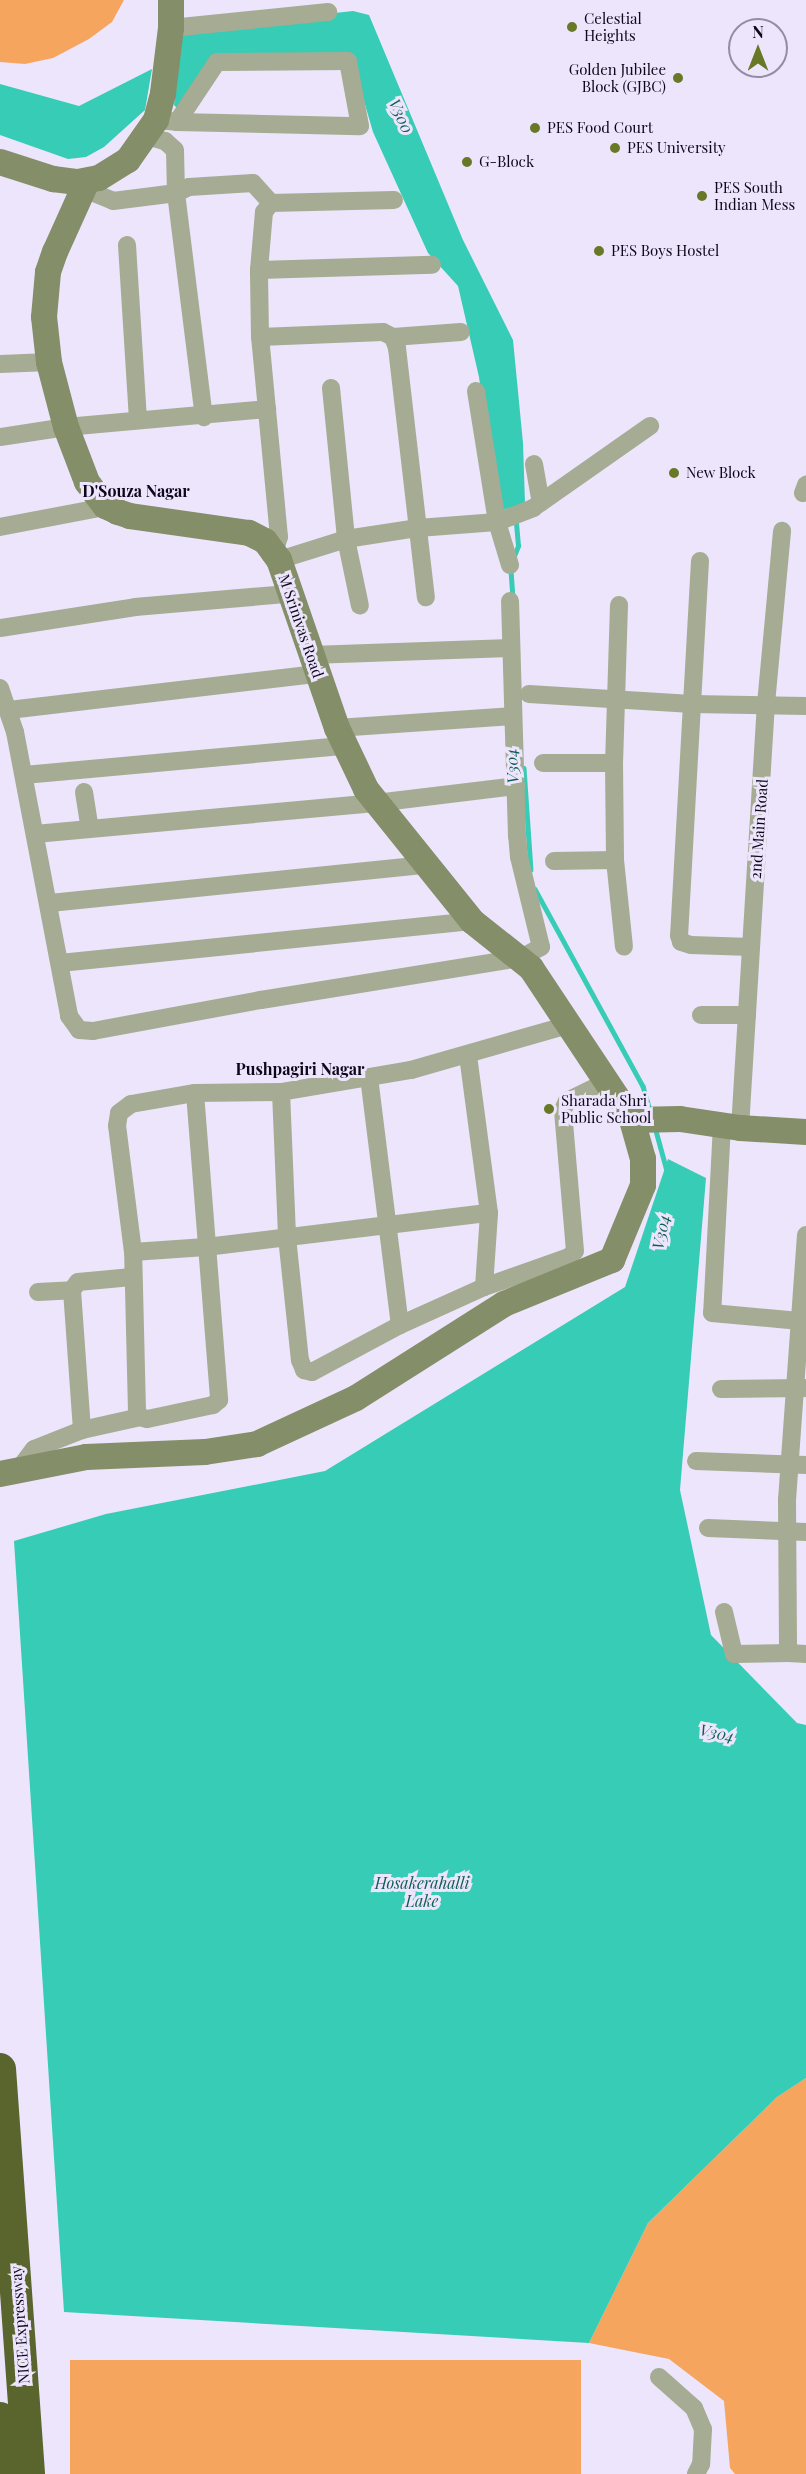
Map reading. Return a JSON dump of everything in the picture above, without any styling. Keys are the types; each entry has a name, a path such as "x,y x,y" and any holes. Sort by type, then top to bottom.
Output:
{"highway":[{"name":"NICE Expressway","path":"0,2069 29,2474"},
{"path":"0,2418 3,2474"}],"street":[{"path":"171,0 171,28 160,126 165,141 175,150 176,193 204,417"},
{"path":"171,28 328,12"},
{"path":"160,126 360,126 348,61 217,62 128,160 86,185 48,272 44,317 49,362 66,428 87,482 101,501 130,516 249,532 265,541 276,556"},
{"path":"0,162 52,179 86,185 113,201 176,193 189,187 253,183 271,202 394,200"},
{"path":"271,202 264,212 259,270 260,337 279,537 276,556"},
{"path":"127,245 138,420"},
{"path":"259,270 432,265"},
{"path":"260,337 383,332 393,336 461,332"},
{"path":"393,336 397,348 426,597"},
{"path":"0,364 49,362"},
{"path":"331,388 346,539 360,606"},
{"path":"476,392 497,522 510,565"},
{"path":"0,437 138,420 204,417 267,409"},
{"path":"276,556 346,539 418,528 497,522 537,505 650,426"},
{"path":"534,464 537,505"},
{"path":"0,527 94,509 101,501"},
{"name":"2nd Main Road","path":"782,531 766,704 747,1015 731,1126 712,1313 802,1311"},
{"name":"M Srinivas Road","path":"9,1472 86,1457 206,1452 257,1444 356,1398 504,1304 612,1260 644,1185 639,1119 606,1083 531,968 472,921 376,803 341,737 276,556"},
{"path":"700,561 679,935 681,942 692,945 751,947"},
{"path":"0,628 135,607 288,594"},
{"path":"0,688 9,710 24,775 50,903 69,1016 78,1030 93,1031 261,1000 521,958 541,947 519,857 510,601"},
{"path":"619,605 614,763 615,860 624,947"},
{"path":"9,710 314,665 511,648"},
{"path":"529,694 692,704 806,706"},
{"path":"24,775 513,716"},
{"path":"543,763 614,763"},
{"path":"35,834 376,803 516,786"},
{"path":"84,792 90,828"},
{"path":"554,861 615,860"},
{"path":"50,903 425,865"},
{"path":"60,963 472,921"},
{"path":"701,1015 747,1015"},
{"path":"140,1417 132,1277 133,1252 117,1126 119,1113 130,1104 195,1093 281,1092 411,1070 568,1025"},
{"path":"468,1055 489,1213 484,1287"},
{"path":"369,1077 400,1325"},
{"path":"281,1092 287,1237 300,1360 304,1370 312,1372 400,1325 484,1287 569,1257 574,1251 563,1110 567,1101 606,1083"},
{"path":"9,1472 34,1449 82,1430 140,1417 147,1419 213,1405 219,1400 195,1093"},
{"path":"639,1119 680,1119 806,1132"},
{"path":"133,1252 206,1247 489,1213"},
{"path":"724,1612 734,1654 797,1654 798,1465 806,1235"},
{"path":"82,1430 72,1290 78,1282 132,1277"},
{"path":"38,1292 72,1290"},
{"path":"721,1389 801,1387"},
{"path":"696,1461 798,1465"},
{"path":"708,1528 798,1532"},
{"path":"659,2377 694,2408 703,2428 701,2464 696,2474"}],"shaded area":[{"path":"0,0 124,0 112,22 89,39 53,58 25,64 0,62"},
{"path":"806,2078 806,2474 735,2474 730,2468 724,2401 669,2359 589,2343 648,2223 777,2097"},
{"path":"70,2360 581,2360 581,2474 70,2474"}],"water":[{"path":"353,11 369,15 463,240 513,340 523,443 525,503 497,512 479,377 458,286 428,253 373,132 350,53 216,55 180,111 174,105 181,30"},
{"path":"152,69 145,110 104,147 86,157 68,159 0,135 0,84 79,106"},
{"name":"Hosakerahalli Lake","path":"668,1159 706,1178 680,1490 711,1635 797,1723 806,1725 806,2078 777,2097 648,2223 589,2343 64,2312 14,1541 106,1514 325,1471 625,1287"}],"waterway":[{"name":"V300","path":"514,556 518,546 516,521"},
{"name":"V304","path":"511,570 513,598"},
{"name":"V304","path":"524,768 531,870"},
{"name":"V304","path":"535,889 643,1086 650,1110"},
{"name":"V304","path":"655,1127 667,1171"}],"place":[{"name":"Celestial Heights","path":"572,27"},
{"name":"Golden Jubilee Block (GJBC)","path":"678,78"},
{"name":"PES Food Court","path":"535,128"},
{"name":"PES University","path":"615,148"},
{"name":"G-Block","path":"467,162"},
{"name":"PES South Indian Mess","path":"702,196"},
{"name":"PES Boys Hostel","path":"599,251"},
{"name":"New Block","path":"674,473"},
{"name":"Sharada Shri Public School","path":"549,1109"}],"district":[{"name":"D'Souza Nagar","path":"136,491"},
{"name":"Pushpagiri Nagar","path":"300,1069"}]}
